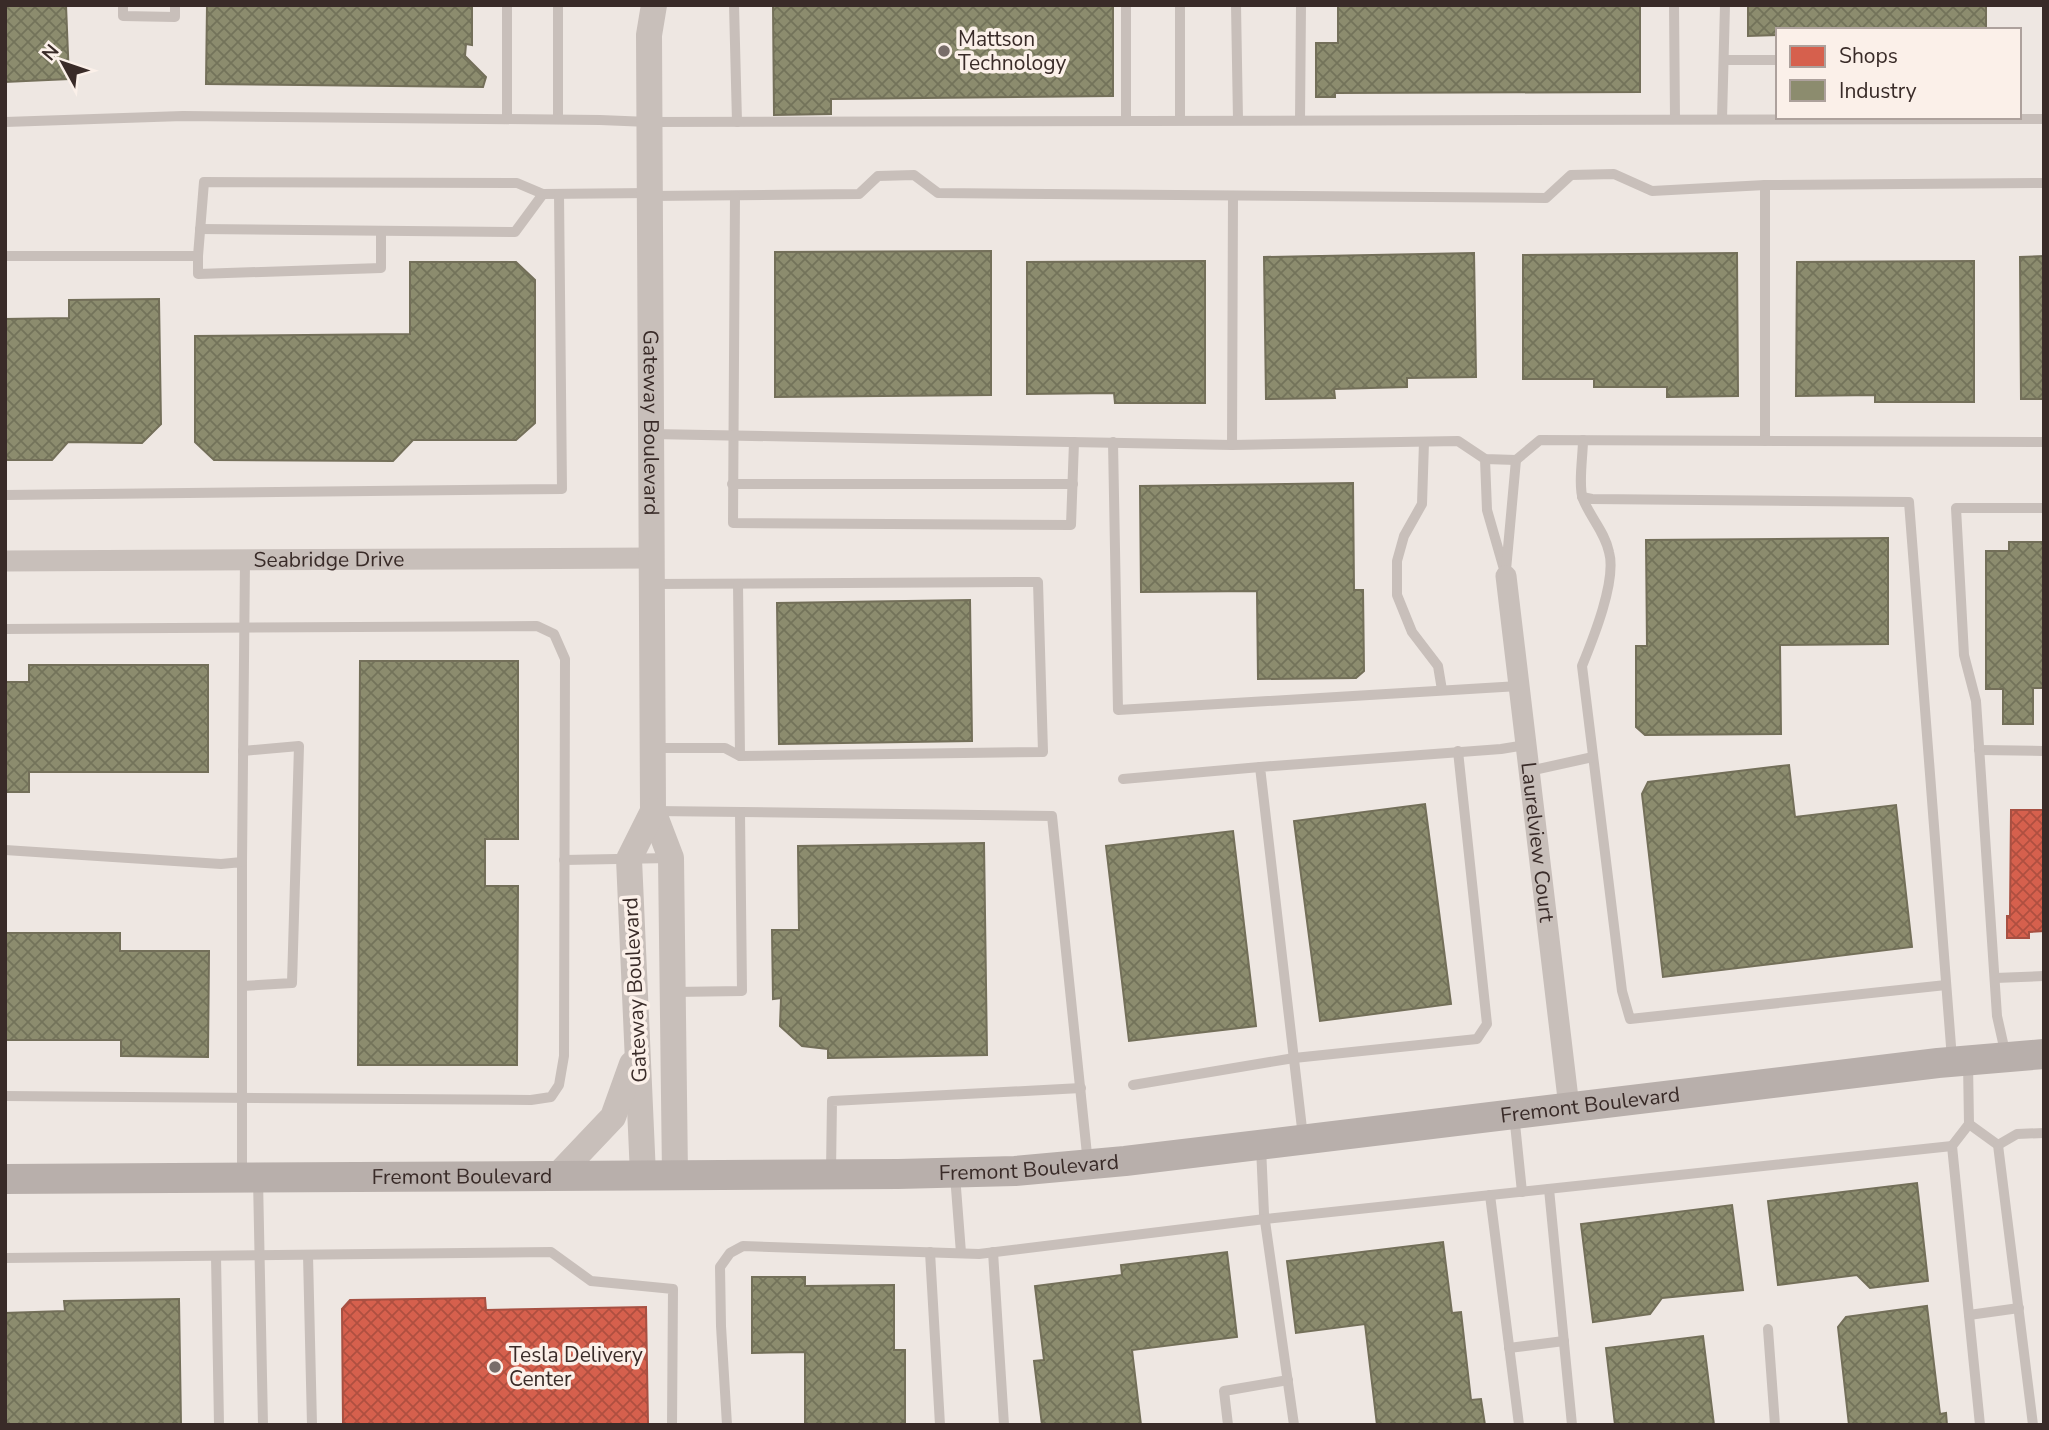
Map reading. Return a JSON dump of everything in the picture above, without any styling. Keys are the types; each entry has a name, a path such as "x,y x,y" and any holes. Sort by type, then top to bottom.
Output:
{"main road":[{"name":"Fremont Boulevard","path":"5,1179 955,1174 1088,1165 1960,1060 2044,1054"}],"street":[{"name":"Gateway Boulevard","path":"639,5 649,35"},
{"name":"Gateway Boulevard","path":"654,5 649,35 653,811 671,858 675,1175"},
{"name":"Seabridge Drive","path":"5,561 245,560 651,571"},
{"name":"Laurelview Court","path":"1506,576 1569,1107"},
{"name":"Gateway Boulevard","path":"643,1175 629,859 653,811"},
{"path":"557,1176 613,1117 637,1049"}],"lane":[{"path":"123,5 123,16 175,17 175,5"},
{"path":"507,5 507,119"},
{"path":"558,5 558,119"},
{"path":"734,5 737,122"},
{"path":"1126,5 1126,120"},
{"path":"1180,5 1180,120"},
{"path":"1236,5 1238,120"},
{"path":"1300,120 1301,5"},
{"path":"1674,5 1675,119"},
{"path":"1723,119 1725,5"},
{"path":"1724,60 1776,60"},
{"path":"5,122 183,116 649,122 1776,119"},
{"path":"2021,119 2044,119"},
{"path":"381,232 381,268 198,274 204,182 517,183 543,194 735,196 859,194 878,176 914,174 938,193 1545,198 1571,175 1592,174 1614,174 1653,191 1765,185 2044,183"},
{"path":"1765,185 1765,441"},
{"path":"200,229 515,232 543,194"},
{"path":"5,495 562,489 559,194"},
{"path":"735,196 733,523 1071,525 1074,442"},
{"path":"1232,445 1233,196"},
{"path":"5,256 198,256"},
{"path":"651,434 1232,445 1458,441 1485,459 1516,460 1541,440 2044,442"},
{"path":"1583,440 1582,497 1601,529 1610,554 1608,586 1582,666 1622,991 1630,1019 1946,985"},
{"path":"1112,442 1118,710 1519,686"},
{"path":"1424,442 1422,504 1404,536 1397,561 1397,595 1412,632 1438,666 1442,690"},
{"path":"1485,459 1487,510 1506,576"},
{"path":"1506,576 1516,460"},
{"path":"732,484 1073,484"},
{"path":"1582,497 1909,502 1946,985 1969,1124 1952,1146 1980,1425"},
{"path":"2006,1056 1997,1016 1976,701 1964,655 1956,509 2044,508"},
{"path":"245,560 242,1100 260,1256 263,1425"},
{"path":"651,571 738,584 1038,582 1043,752 740,757 725,748 652,748"},
{"path":"738,584 740,757"},
{"path":"5,629 537,626 554,634 565,659 564,1056 559,1085 551,1097 531,1100 242,1100 5,1096"},
{"path":"242,986 292,983 299,746 243,751"},
{"path":"1123,779 1526,746"},
{"path":"1979,750 2044,751"},
{"path":"1133,1085 1294,1058 1477,1039 1487,1024 1458,751"},
{"path":"1529,771 1593,757"},
{"path":"1260,767 1303,1139"},
{"path":"653,811 1052,816 1088,1165"},
{"path":"672,992 742,991 740,813"},
{"path":"5,850 221,864 242,862"},
{"path":"564,860 671,858"},
{"path":"1995,978 2044,976"},
{"path":"831,1175 832,1101 1081,1088"},
{"path":"1514,1114 1522,1192"},
{"path":"1969,1124 1998,1144 2033,1425"},
{"path":"1998,1144 2017,1134 2044,1133"},
{"path":"1261,1144 1265,1219 1294,1425"},
{"path":"727,1425 720,1267 730,1253 743,1246 993,1252 1265,1219 1952,1146"},
{"path":"955,1174 961,1253"},
{"path":"1549,1189 1572,1425"},
{"path":"1490,1195 1519,1425"},
{"path":"5,1258 551,1252 591,1281 673,1289 672,1425"},
{"path":"930,1252 940,1425"},
{"path":"993,1252 1004,1425"},
{"path":"308,1255 313,1425"},
{"path":"216,1256 219,1425"},
{"path":"1969,1315 2019,1308"},
{"path":"1768,1329 1775,1425"},
{"path":"1509,1348 1564,1341"},
{"path":"1228,1425 1224,1391 1288,1380"}],"building: Shops":[{"path":"2011,810 2044,810 2044,931 2029,932 2029,938 2007,938 2007,916 2010,916"},
{"name":"Tesla Delivery Center","path":"485,1298 486,1310 646,1307 648,1425 343,1425 342,1309 350,1300"}],"building: Industry":[{"path":"5,5 66,5 69,79 5,82"},
{"path":"207,5 472,5 472,45 466,44 465,56 486,77 483,87 206,84"},
{"name":"Mattson Technology","path":"773,5 1113,5 1113,96 831,99 831,114 774,115"},
{"path":"1338,5 1640,5 1640,92 1335,93 1335,97 1316,97 1316,43 1338,43"},
{"path":"1748,5 1986,5 1986,28 1776,28 1776,35 1748,36"},
{"path":"991,251 991,395 775,397 775,252"},
{"path":"1474,253 1476,377 1407,378 1407,387 1334,389 1335,398 1266,399 1264,257"},
{"path":"1737,253 1738,396 1667,397 1667,387 1594,387 1594,379 1523,379 1523,255"},
{"path":"2044,256 2044,399 2021,399 2020,257"},
{"path":"1205,261 1205,403 1115,403 1114,393 1027,394 1027,262"},
{"path":"1974,261 1974,402 1875,402 1875,395 1796,396 1797,262"},
{"path":"410,262 516,262 535,280 535,423 516,440 413,440 393,461 214,460 195,442 195,336 410,334"},
{"path":"159,299 161,424 142,443 68,442 52,460 5,460 5,319 69,318 69,300"},
{"path":"1353,483 1354,590 1363,590 1364,671 1356,678 1258,679 1257,591 1141,592 1140,486"},
{"path":"1888,538 1888,644 1780,645 1781,734 1645,735 1636,727 1636,646 1647,646 1646,540"},
{"path":"2009,542 2044,542 2044,688 2033,688 2033,724 2003,724 2003,689 1986,689 1986,551 2009,551"},
{"path":"970,600 972,741 779,744 777,603"},
{"path":"360,661 518,661 518,839 485,839 485,886 518,886 517,1065 358,1065"},
{"path":"29,665 208,665 208,772 29,772 29,792 5,792 5,682 29,682"},
{"path":"1789,765 1795,817 1896,805 1912,947 1663,977 1642,794 1648,782"},
{"path":"1425,804 1451,1004 1320,1021 1294,821"},
{"path":"1233,831 1256,1026 1129,1041 1106,846"},
{"path":"984,843 987,1055 828,1058 828,1049 802,1046 780,1026 781,998 773,999 772,930 799,930 798,846"},
{"path":"5,933 120,933 120,951 209,951 208,1057 121,1056 121,1040 5,1040"},
{"path":"1917,1183 1928,1281 1870,1288 1857,1275 1778,1285 1768,1201"},
{"path":"1732,1205 1743,1290 1662,1298 1650,1314 1593,1322 1581,1224"},
{"path":"1443,1242 1452,1313 1461,1312 1471,1400 1481,1399 1485,1425 1377,1425 1365,1324 1296,1333 1287,1261"},
{"path":"1227,1252 1237,1337 1132,1350 1141,1425 1042,1425 1034,1361 1044,1360 1035,1286 1122,1275 1121,1265"},
{"path":"752,1277 805,1277 805,1286 894,1285 894,1350 905,1350 905,1425 805,1425 805,1352 752,1353"},
{"path":"179,1299 181,1425 5,1425 5,1313 65,1311 64,1301"},
{"path":"1927,1306 1940,1414 1946,1413 1947,1425 1849,1425 1838,1327 1846,1317"},
{"path":"1703,1336 1714,1425 1615,1425 1606,1348"}],"place":[{"name":"Mattson Technology","path":"944,51"},
{"name":"Tesla Delivery Center","path":"495,1367"}]}
